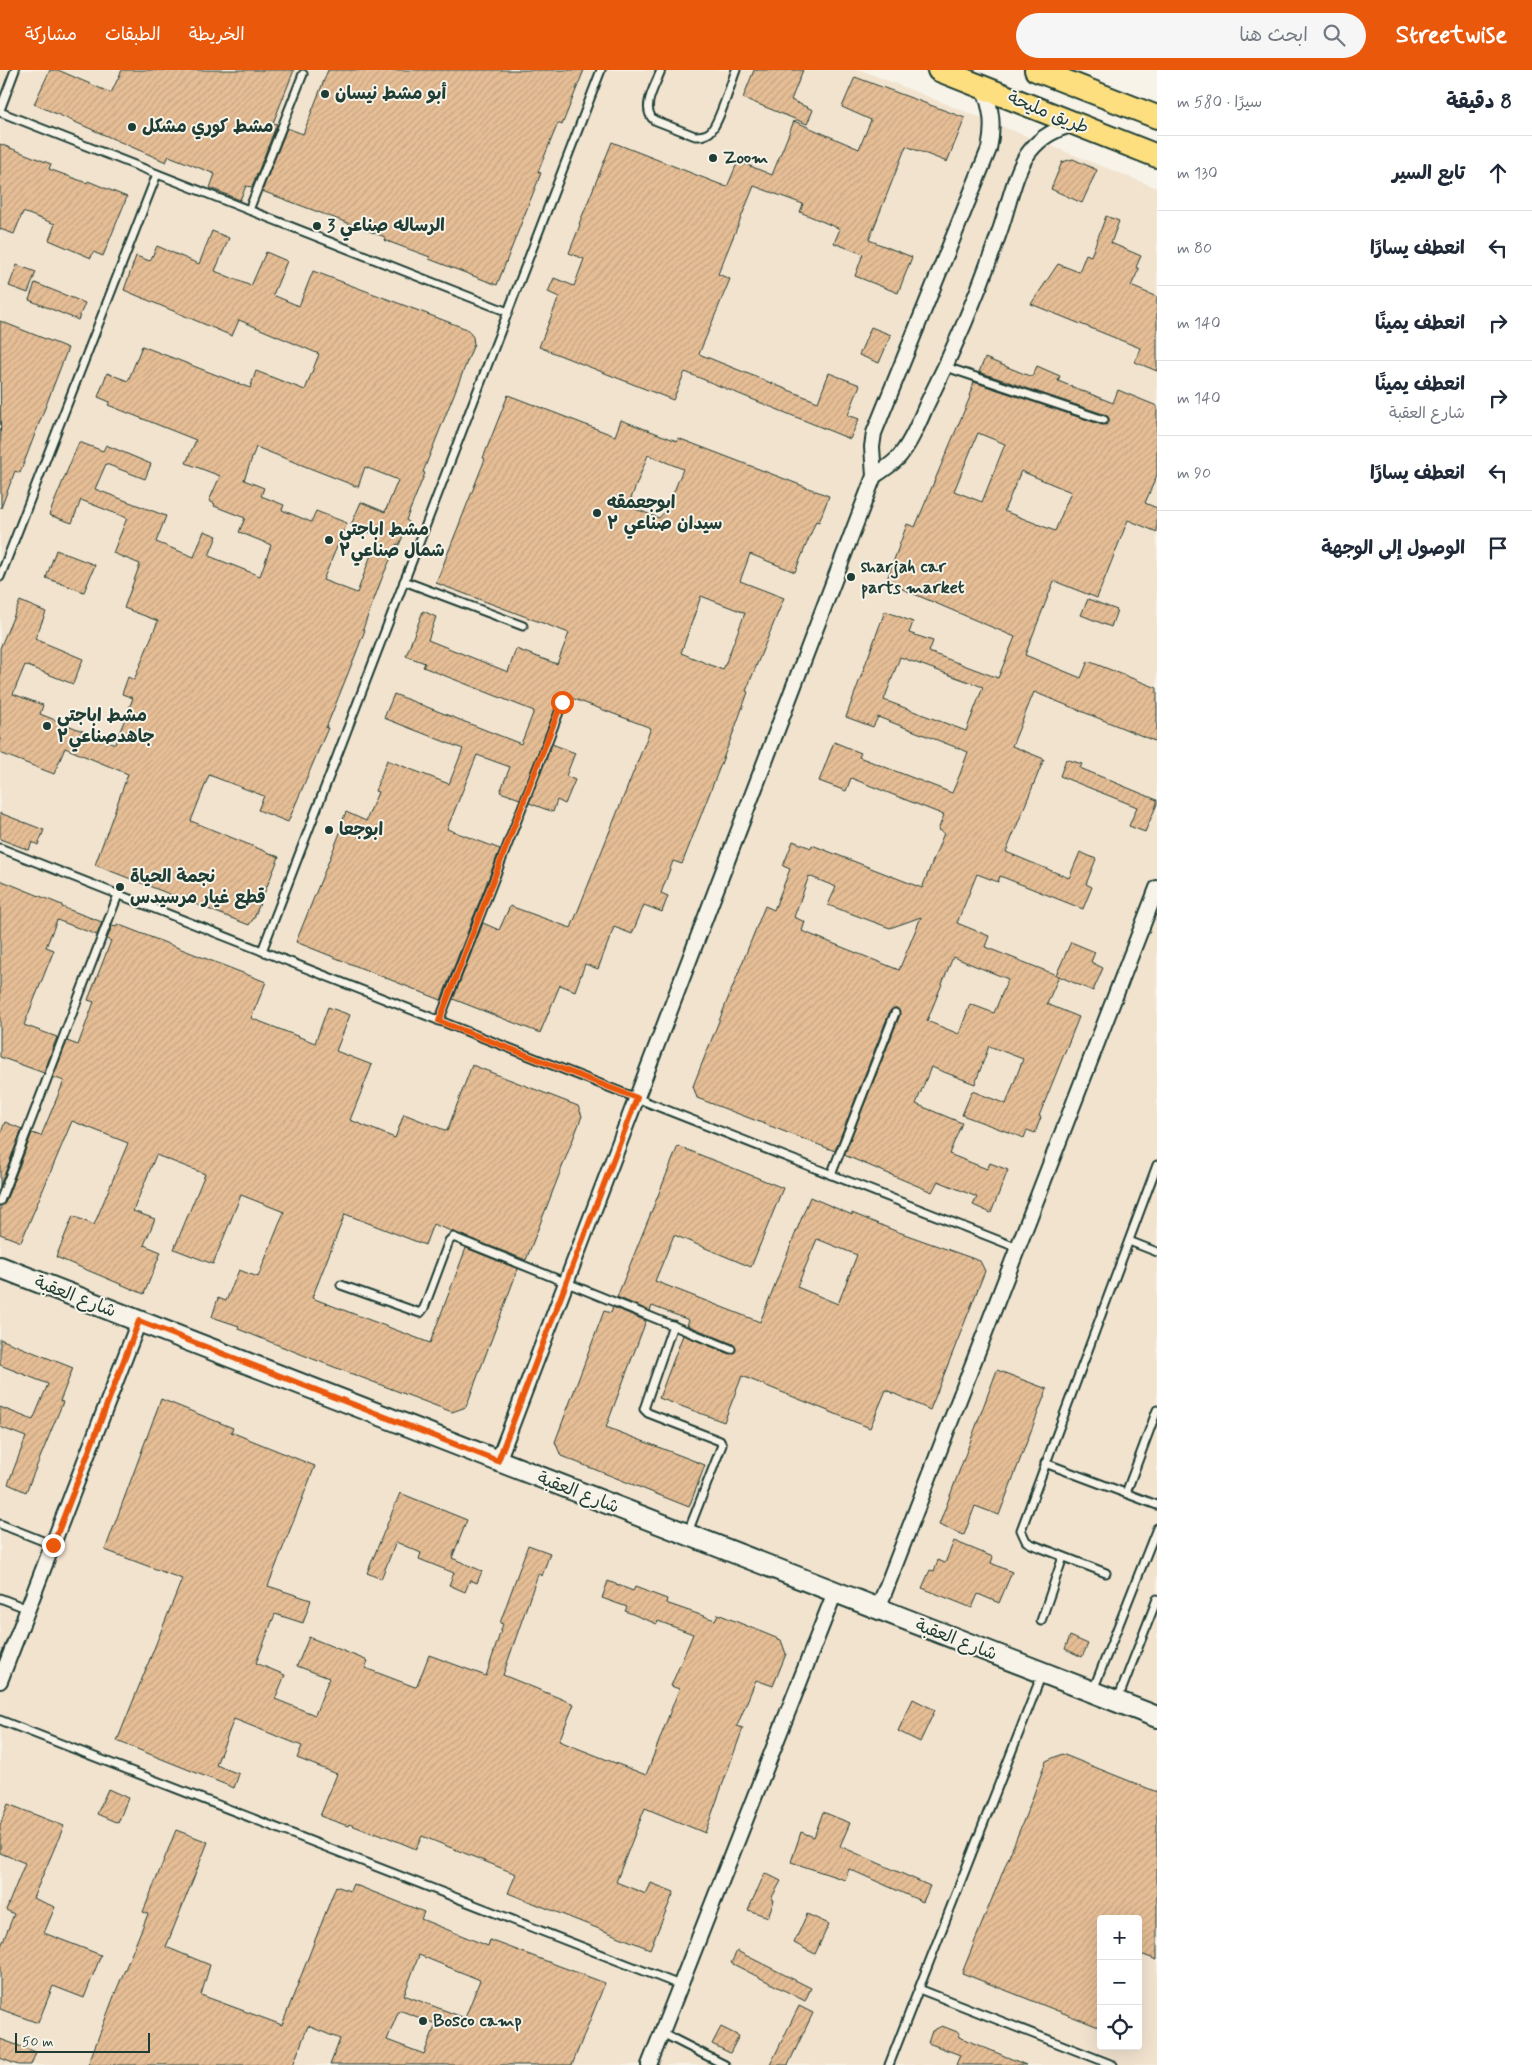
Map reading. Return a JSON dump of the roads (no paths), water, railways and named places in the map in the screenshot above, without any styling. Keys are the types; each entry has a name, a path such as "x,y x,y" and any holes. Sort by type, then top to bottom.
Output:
{"main road":[{"name":"طريق مليحة","path":"939,70 1157,156"},
{"name":"طريق مليحة","path":"1036,70 1157,117"}],"street":[{"path":"498,1461 874,476 872,447 879,418 989,149 992,134 992,118 990,103 983,87"},
{"path":"874,476 887,468 908,444 946,367 974,302 999,236 1020,168 1028,152 1041,139 1056,129 1074,124"},
{"path":"878,1609 1157,888"},
{"name":"شارع العقبة","path":"0,1267 1157,1717"},
{"path":"0,1680 139,1321"},
{"path":"649,2065 835,1592"}],"lane":[{"path":"16,70 0,111 508,312"},
{"path":"262,951 601,70"},
{"path":"661,70 647,108 650,117 662,124 700,136 706,134 714,127 736,70"},
{"path":"249,210 303,74"},
{"path":"0,577 157,174"},
{"path":"946,367 1104,420"},
{"path":"404,581 522,626"},
{"path":"439,1021 562,702"},
{"path":"0,848 1018,1248"},
{"path":"0,1201 118,895"},
{"path":"831,1175 895,1013"},
{"path":"1106,1573 1026,1541 1021,1530 1157,1164"},
{"path":"342,1285 420,1313 424,1308 449,1241 453,1238 731,1349"},
{"path":"1129,1241 1157,1252"},
{"path":"673,1326 644,1409 648,1413 720,1441 722,1445 687,1535"},
{"path":"1126,1493 1157,1410"},
{"path":"1045,1463 1157,1505"},
{"path":"0,1524 53,1545"},
{"path":"1092,1692 1157,1528"},
{"path":"1041,1621 1063,1557"},
{"path":"0,1598 28,1609"},
{"path":"1118,1702 1157,1600"},
{"path":"889,2065 1042,1673"},
{"path":"0,1720 680,1985"},
{"path":"919,1989 1113,2065"},
{"path":"662,2033 725,2065"}],"place":[{"name":"أبو مشط نيسان","path":"325,94"},
{"name":"مشط كوري مشكل","path":"132,127"},
{"name":"Zoom","path":"713,158"},
{"name":"الرساله صناعي 3","path":"317,226"},
{"name":"ابوجعمقه سيدان صناعي ٣","path":"597,513"},
{"name":"مشط اباجتي شمال صناعي٣","path":"329,540"},
{"name":"sharjah car parts market","path":"851,577"},
{"name":"مشط اباجتي جاهدصناعي٣","path":"47,726"},
{"name":"ابوجعا","path":"329,830"},
{"name":"نجمة الحياة قطع غيار مرسيدس","path":"120,887"},
{"name":"Bosco camp","path":"423,2021"}]}
